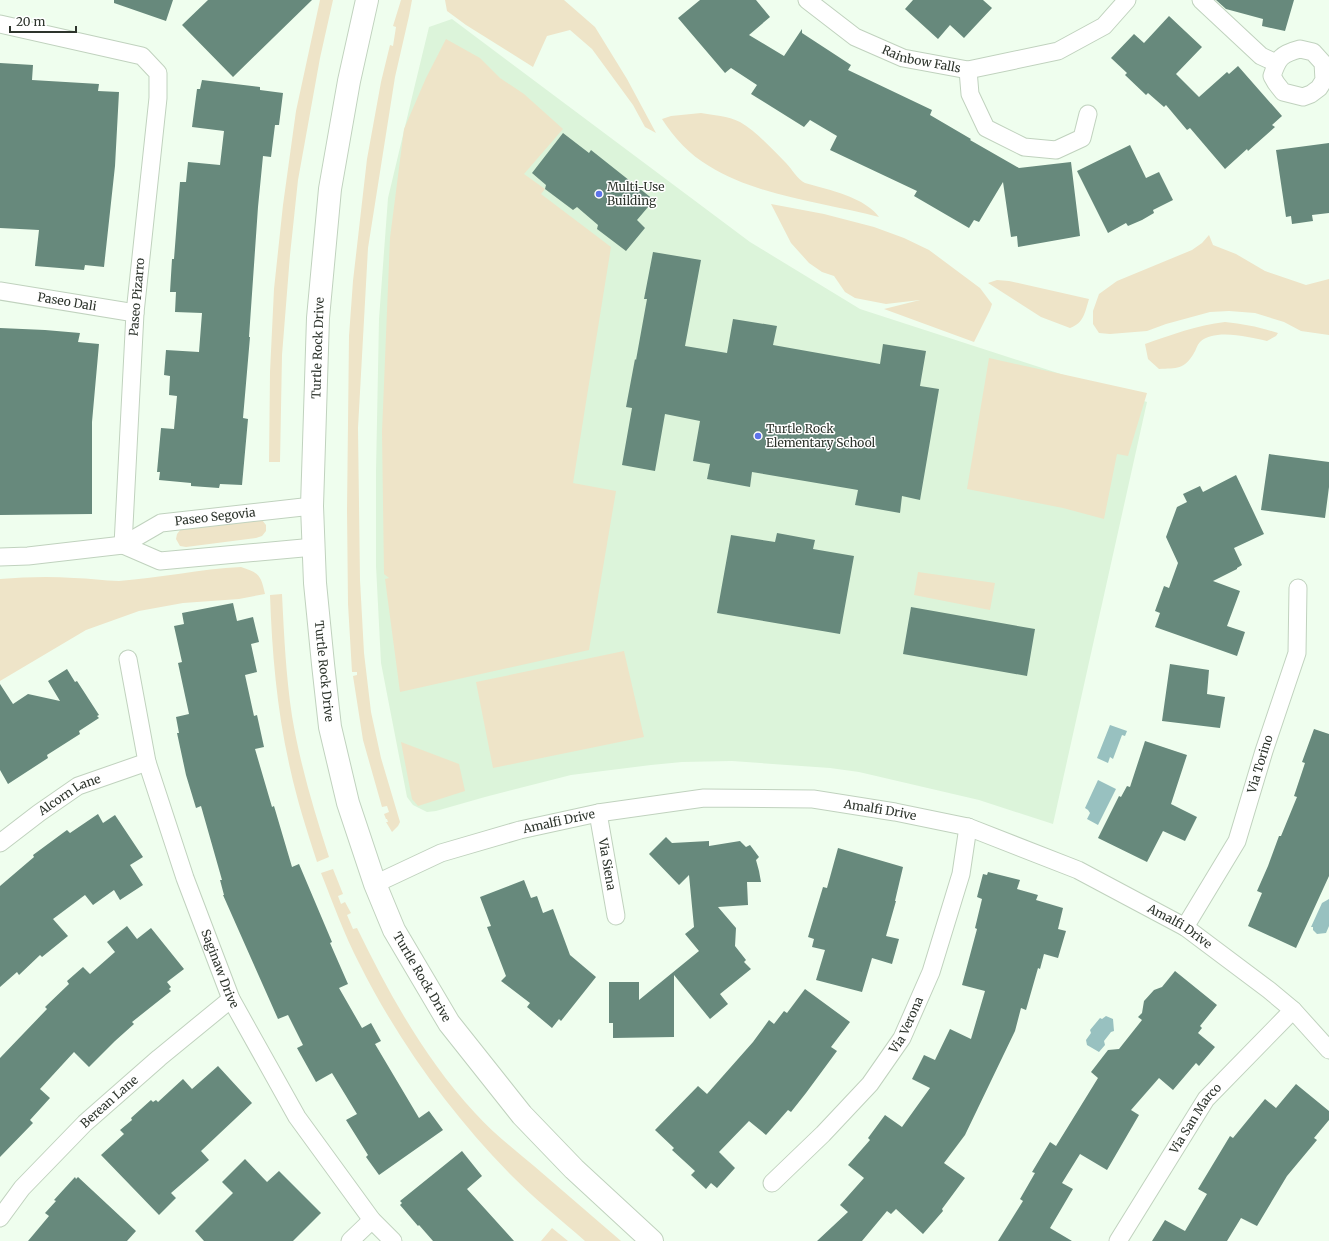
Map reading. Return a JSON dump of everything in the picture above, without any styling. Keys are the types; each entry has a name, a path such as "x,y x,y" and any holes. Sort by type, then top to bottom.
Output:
{"street":[{"name":"Turtle Rock Drive","path":"367,0 348,81 330,189 318,318 312,506 315,583 330,728 348,803 375,884 394,930 449,1023 522,1115 574,1169 652,1241"},
{"name":"Rainbow Falls","path":"807,0 855,37 903,58 968,70 1058,51 1104,26 1127,0"},
{"path":"1201,0 1261,56 1276,63"},
{"name":"Paseo Pizarro","path":"0,24 142,56 158,73 158,98 135,313 124,546"},
{"path":"968,70 970,94 986,128 1024,147 1056,150 1082,138 1088,114"},
{"name":"Paseo Dali","path":"0,291 135,313"},
{"name":"Paseo Segovia","path":"0,556 28,556 124,546 161,523 312,506"},
{"name":"Paseo Segovia","path":"124,546 160,561 314,547"},
{"name":"Via Torino","path":"1185,928 1237,841 1264,751 1297,653 1298,588"},
{"name":"Saginaw Drive","path":"128,659 147,762 186,878 231,999 297,1117 372,1220 393,1241"},
{"name":"Alcorn Lane","path":"0,843 39,813 78,786 147,762"},
{"name":"Amalfi Drive","path":"375,884 441,853 520,830 598,813 704,798 813,799 895,812 968,827 1078,870 1185,928 1269,990 1293,1010 1329,1050"},
{"name":"Via Siena","path":"598,813 616,916"},
{"name":"Via Verona","path":"772,1183 823,1134 870,1084 902,1038 931,972 960,874 968,827"},
{"name":"Berean Lane","path":"0,1218 22,1188 85,1123 159,1058 231,999"},
{"name":"Via San Marco","path":"1118,1241 1206,1099 1293,1010"},
{"path":"350,1241 372,1220"}],"shaded area":[{"path":"320,0 333,0 320,58 298,180 282,355 280,462 269,462 270,372 274,289 283,205 296,111"},
{"path":"401,0 412,0 395,77 368,248 358,428 360,580 364,653 371,712 381,758 400,822 392,832 386,822 388,822 384,814 389,812 387,806 382,807 363,740 353,676 357,675 357,672 352,672 348,604 347,510 349,336 353,281 367,159 381,82 390,45 393,46 396,27 393,26"},
{"path":"445,0 564,0 595,27 627,79 656,133 645,127 633,105 592,49 570,30 547,36 533,67 466,25 447,11"},
{"name":"Turtle Rock Elementary School","path":"452,19 750,242 860,309 1147,402 1053,824 979,800 859,772 830,768 732,761 682,762 571,775 436,811 427,812 413,805 407,797 381,663 376,566 379,319 388,198 429,27"},
{"path":"446,39 480,58 500,78 524,94 563,129 524,174 545,189 541,194 611,247 573,483 616,491 589,650 400,692 385,579 389,578 384,574 382,432 390,238 404,129 426,78"},
{"path":"701,113 726,117 740,122 764,141 802,181 807,184 854,198 868,206 879,217 770,192 748,185 709,166 695,157 683,146 662,119 671,116"},
{"path":"771,204 824,214 874,227 904,238 929,250 980,288 992,304 974,342 884,309 920,300 886,304 855,298 845,292 834,276 822,272 809,263 791,243"},
{"path":"1209,235 1213,245 1236,254 1265,271 1306,285 1329,279 1329,335 1301,331 1284,322 1255,313 1229,311 1210,312 1166,324 1147,331 1110,334 1099,333 1093,324 1093,311 1099,294 1117,281 1192,250 1202,243"},
{"path":"997,280 1009,281 1089,299 1085,313 1075,326 1070,328 1041,317 988,283"},
{"path":"1225,322 1252,326 1278,333 1276,336 1267,341 1232,335 1214,335 1199,343 1187,363 1175,368 1159,369 1148,359 1145,344 1194,328"},
{"path":"989,358 1147,393 1128,456 1117,454 1104,519 1063,508 967,489"},
{"path":"262,520 266,525 266,531 262,536 256,538 186,547 180,546 176,539 177,534 181,529"},
{"path":"241,567 256,573 259,576 265,594 239,599 183,603 139,611 86,630 0,681 0,579 55,577 119,581"},
{"path":"918,572 995,583 990,610 914,595"},
{"path":"282,594 284,640 292,716 308,787 329,857 317,862 293,780 285,747 278,704 270,595"},
{"path":"624,651 644,737 493,768 476,682"},
{"path":"401,742 459,764 465,791 418,806 412,799"},
{"path":"333,869 343,894 338,896 341,904 345,902 351,913 347,915 353,929 357,928 395,1001 409,1025 440,1071 475,1113 489,1127 621,1241 585,1241 512,1176 468,1128 447,1102 408,1048 374,992 354,952 321,873"},
{"path":"552,1228 568,1241 541,1241"}],"water":[{"path":"1110,725 1127,731 1125,736 1122,735 1113,759 1110,757 1108,763 1097,758"},
{"path":"1098,780 1116,789 1098,825 1087,819 1090,813 1085,808"},
{"path":"1329,899 1329,926 1326,933 1317,934 1313,930 1313,927 1311,927 1322,903"},
{"path":"1106,1016 1113,1019 1114,1031 1111,1032 1104,1041 1105,1045 1099,1052 1087,1045 1086,1040 1091,1033 1090,1030 1100,1018 1102,1019"}],"building":[{"path":"114,0 173,0 166,21 114,3"},
{"path":"208,0 312,0 233,77 182,25"},
{"path":"700,0 756,0 770,17 749,35 784,56 802,29 802,33 851,65 848,70 932,110 930,115 1019,168 1071,162 1080,236 1018,247 1017,236 1011,237 1003,182 979,222 974,220 969,228 914,196 917,191 830,150 837,136 810,120 804,127 751,94 757,85 731,68 725,73 678,18"},
{"path":"913,0 983,0 992,8 964,38 950,25 938,39 905,9"},
{"path":"1216,0 1294,0 1285,31 1262,26 1263,19 1226,9"},
{"path":"1169,16 1202,47 1176,74 1199,97 1227,72 1229,74 1238,66 1282,116 1272,125 1275,127 1225,169 1190,128 1187,130 1166,105 1164,107 1148,93 1146,95 1125,75 1127,73 1111,58 1134,34 1144,43"},
{"path":"0,63 33,65 32,80 99,84 98,91 119,92 115,166 104,267 85,265 84,270 35,266 39,230 0,228"},
{"path":"202,80 260,87 260,90 283,93 279,125 275,125 271,157 263,156 243,418 248,419 242,485 220,484 219,488 191,486 191,483 159,480 160,472 157,472 161,428 174,429 177,396 169,395 170,376 164,375 166,350 199,352 202,313 175,312 176,292 170,292 180,182 186,182 188,162 220,165 224,131 192,127 197,89 200,89"},
{"name":"Multi-Use Building","path":"563,133 589,153 591,150 654,200 637,220 645,228 626,251 597,229 598,225 577,207 573,210 545,189 546,185 532,173"},
{"path":"1329,143 1329,213 1312,215 1313,221 1292,224 1291,216 1286,217 1276,150"},
{"path":"1130,145 1146,178 1159,172 1173,200 1153,210 1154,213 1142,220 1128,226 1126,223 1108,233 1077,171"},
{"path":"653,252 701,260 685,346 727,353 733,319 777,326 773,345 880,364 883,344 926,351 920,386 939,389 920,500 902,496 900,513 855,505 858,490 752,472 750,487 707,479 710,464 693,461 700,421 665,414 655,471 622,465 632,408 626,407 647,299 644,299"},
{"path":"0,328 80,333 78,342 99,344 92,422 92,514 0,515"},
{"path":"1269,454 1329,462 1329,487 1325,518 1261,510"},
{"path":"1236,475 1264,534 1234,548 1242,565 1213,581 1240,591 1227,626 1245,632 1237,656 1155,627 1160,613 1155,611 1164,586 1169,588 1178,563 1166,537 1177,507 1187,502 1183,494 1200,486 1203,492"},
{"path":"777,533 815,540 813,549 854,556 840,634 717,613 731,535 775,542"},
{"path":"233,603 237,621 253,617 259,642 251,644 257,672 245,675 254,716 257,715 264,747 255,749 292,867 299,864 348,984 339,988 362,1028 371,1023 381,1041 375,1044 419,1118 429,1111 443,1130 379,1175 366,1157 368,1155 346,1120 357,1114 332,1073 316,1082 297,1048 303,1045 288,1015 278,1019 223,895 220,880 222,880 201,806 196,808 186,775 177,733 179,733 176,717 189,714 178,663 182,662 174,626 184,624 182,613"},
{"path":"911,607 1035,629 1027,676 903,654"},
{"path":"1170,664 1209,670 1207,694 1225,697 1220,728 1162,721"},
{"path":"67,669 75,682 77,681 99,715 97,716 99,718 79,731 80,734 47,755 48,758 8,784 0,770 0,684 13,704 28,694 60,701 48,681"},
{"path":"1314,729 1329,734 1329,876 1296,948 1248,926 1262,893 1257,891 1279,836 1281,836 1297,797 1294,796 1305,763 1302,762"},
{"path":"1145,741 1187,755 1171,804 1197,817 1185,841 1163,831 1147,862 1098,838 1119,796 1121,797 1127,786 1130,787"},
{"path":"98,814 103,823 115,815 143,857 130,865 143,885 120,900 114,890 93,905 85,895 53,919 68,936 42,957 40,955 19,975 17,972 0,987 0,886 34,857 33,855 67,830 70,833"},
{"path":"666,837 672,843 709,841 709,846 740,841 746,847 750,845 759,857 756,860 761,882 747,882 748,905 718,907 736,928 735,946 746,960 744,962 751,969 720,994 728,1004 710,1019 674,975 674,1037 613,1038 613,1023 609,1023 609,982 639,982 639,1000 699,951 685,934 694,927 689,875 679,885 649,854"},
{"path":"838,848 903,867 896,901 886,936 899,939 892,964 872,958 862,992 816,980 825,950 812,947 814,939 808,937 823,887 827,888"},
{"path":"988,872 1020,880 1017,889 1038,895 1036,900 1063,908 1058,929 1066,931 1058,958 1044,954 1040,969 1038,968 1026,1010 1021,1008 1015,1031 965,1135 944,1163 965,1178 942,1209 943,1211 923,1234 896,1209 891,1214 887,1211 862,1241 817,1241 848,1212 840,1205 864,1178 848,1165 870,1140 868,1138 885,1115 902,1127 930,1088 912,1079 924,1055 935,1060 950,1029 971,1039 985,991 962,985 977,929 975,928 982,899 977,897 983,874 987,875"},
{"path":"524,880 531,898 537,896 543,913 553,909 570,955 596,977 561,1021 559,1019 552,1028 527,1007 530,1003 501,981 506,976 487,927 491,926 480,897"},
{"path":"127,926 137,939 151,928 184,969 167,982 171,987 169,989 171,991 132,1022 134,1024 89,1067 74,1052 40,1089 50,1098 30,1120 33,1123 0,1157 0,1058 47,1009 45,1007 69,984 67,981 83,967 90,974 115,952 107,942"},
{"path":"1175,971 1217,1005 1200,1026 1202,1028 1198,1033 1215,1047 1199,1066 1196,1063 1173,1090 1159,1078 1131,1110 1139,1115 1107,1170 1080,1154 1062,1183 1073,1189 1050,1228 1072,1241 998,1241 1023,1201 1020,1199 1035,1173 1032,1172 1050,1142 1056,1146 1098,1078 1091,1072 1108,1050 1119,1049 1142,1020 1138,1017 1142,1013 1144,1001 1154,990 1162,987"},
{"path":"805,989 850,1022 831,1047 837,1051 791,1112 788,1110 766,1135 749,1121 719,1152 735,1168 717,1188 711,1183 706,1189 691,1175 695,1171 672,1150 674,1148 655,1130 698,1086 707,1094 753,1042 769,1020 774,1024 784,1011 787,1013"},
{"path":"218,1066 252,1103 201,1151 209,1160 171,1193 176,1198 159,1215 101,1155 124,1134 120,1130 151,1100 153,1102 156,1100 158,1102 183,1079 192,1089"},
{"path":"1296,1084 1329,1111 1329,1120 1314,1138 1317,1140 1287,1176 1257,1226 1241,1218 1227,1241 1152,1241 1165,1220 1185,1231 1207,1194 1198,1189 1230,1136 1233,1138 1265,1099 1276,1108"},
{"path":"462,1151 482,1176 467,1189 514,1241 433,1241 400,1205 402,1203 400,1201"},
{"path":"245,1159 267,1182 279,1171 321,1213 293,1241 204,1241 195,1231 233,1193 222,1182"},
{"path":"75,1177 76,1179 78,1177 136,1231 127,1241 28,1241 49,1216 45,1213 56,1201 54,1200"}],"place":[{"name":"Multi-Use Building","path":"599,194"},
{"name":"Turtle Rock Elementary School","path":"758,436"}]}
